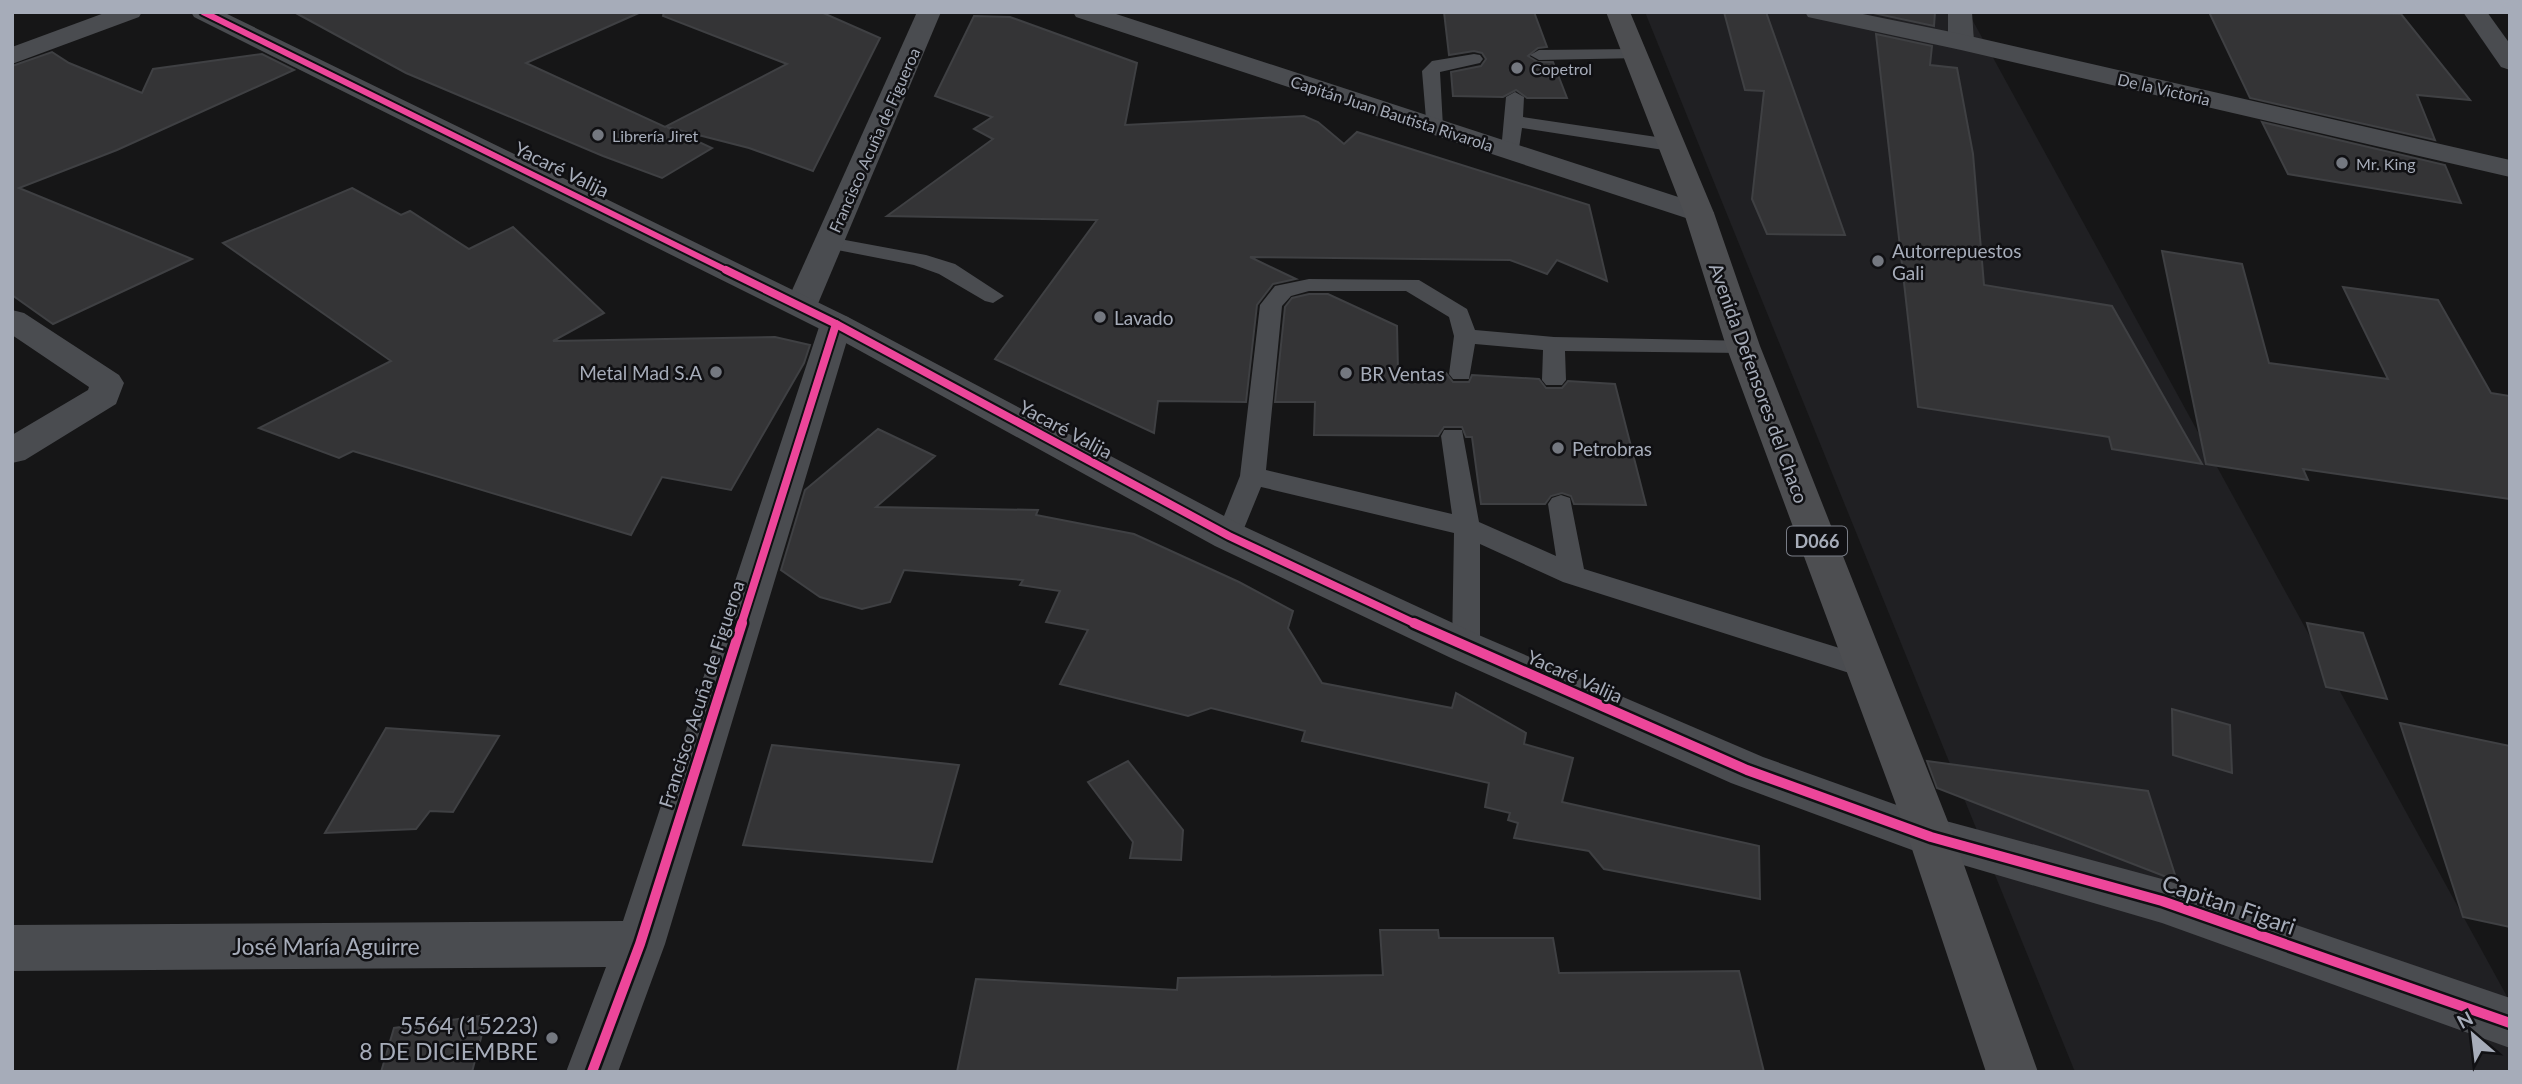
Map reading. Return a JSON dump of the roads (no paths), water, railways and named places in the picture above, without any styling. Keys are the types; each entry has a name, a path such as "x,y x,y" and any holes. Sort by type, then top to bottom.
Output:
{"main road":[{"name":"Avenida Defensores del Chaco","path":"1618,12 1699,213 1742,346 1931,836 2012,1072"}],"street":[{"path":"12,56 130,12"},
{"name":"Yacaré Valija","path":"203,12 819,315 1228,536 1466,647 1747,770 1931,836"},
{"name":"Francisco Acuña de Figueroa","path":"592,1072 640,944 819,315 829,243 929,12"},
{"name":"Capitán Juan Bautista Rivarola","path":"1086,12 1699,213"},
{"name":"De la Victoria","path":"1817,12 1961,42 2510,169"},
{"path":"1960,12 1961,42"},
{"path":"2475,12 2510,62"},
{"path":"12,320 107,383 104,396 12,451"},
{"name":"Capitan Figari","path":"1931,836 2162,901 2510,1023"},
{"name":"José María Aguirre","path":"12,948 640,944"}],"lane":[{"path":"1539,55 1635,54"},
{"path":"1434,127 1431,71 1438,65 1474,59"},
{"path":"1511,151 1514,97"},
{"path":"1513,121 1670,145"},
{"path":"829,243 919,259 947,269 993,296"},
{"path":"1228,536 1253,476 1271,305 1283,291 1309,285 1411,285 1459,314 1465,335 1461,374"},
{"path":"1465,335 1553,344 1742,346"},
{"path":"1553,344 1554,380"},
{"path":"1453,436 1466,527 1466,647"},
{"path":"1253,476 1466,527 1572,575 1865,667"},
{"path":"1561,504 1572,575"}],"place":[{"name":"Copetrol","path":"1517,68"},
{"name":"Librería Jiret","path":"598,135"},
{"name":"Mr. King","path":"2342,163"},
{"name":"Autorrepuestos Gali","path":"1878,261"},
{"name":"Lavado","path":"1100,317"},
{"name":"Metal Mad S.A","path":"716,372"},
{"name":"BR Ventas","path":"1346,373"},
{"name":"Petrobras","path":"1558,448"},
{"name":"5564 (15223) 8 DE DICIEMBRE","path":"552,1038"}]}
